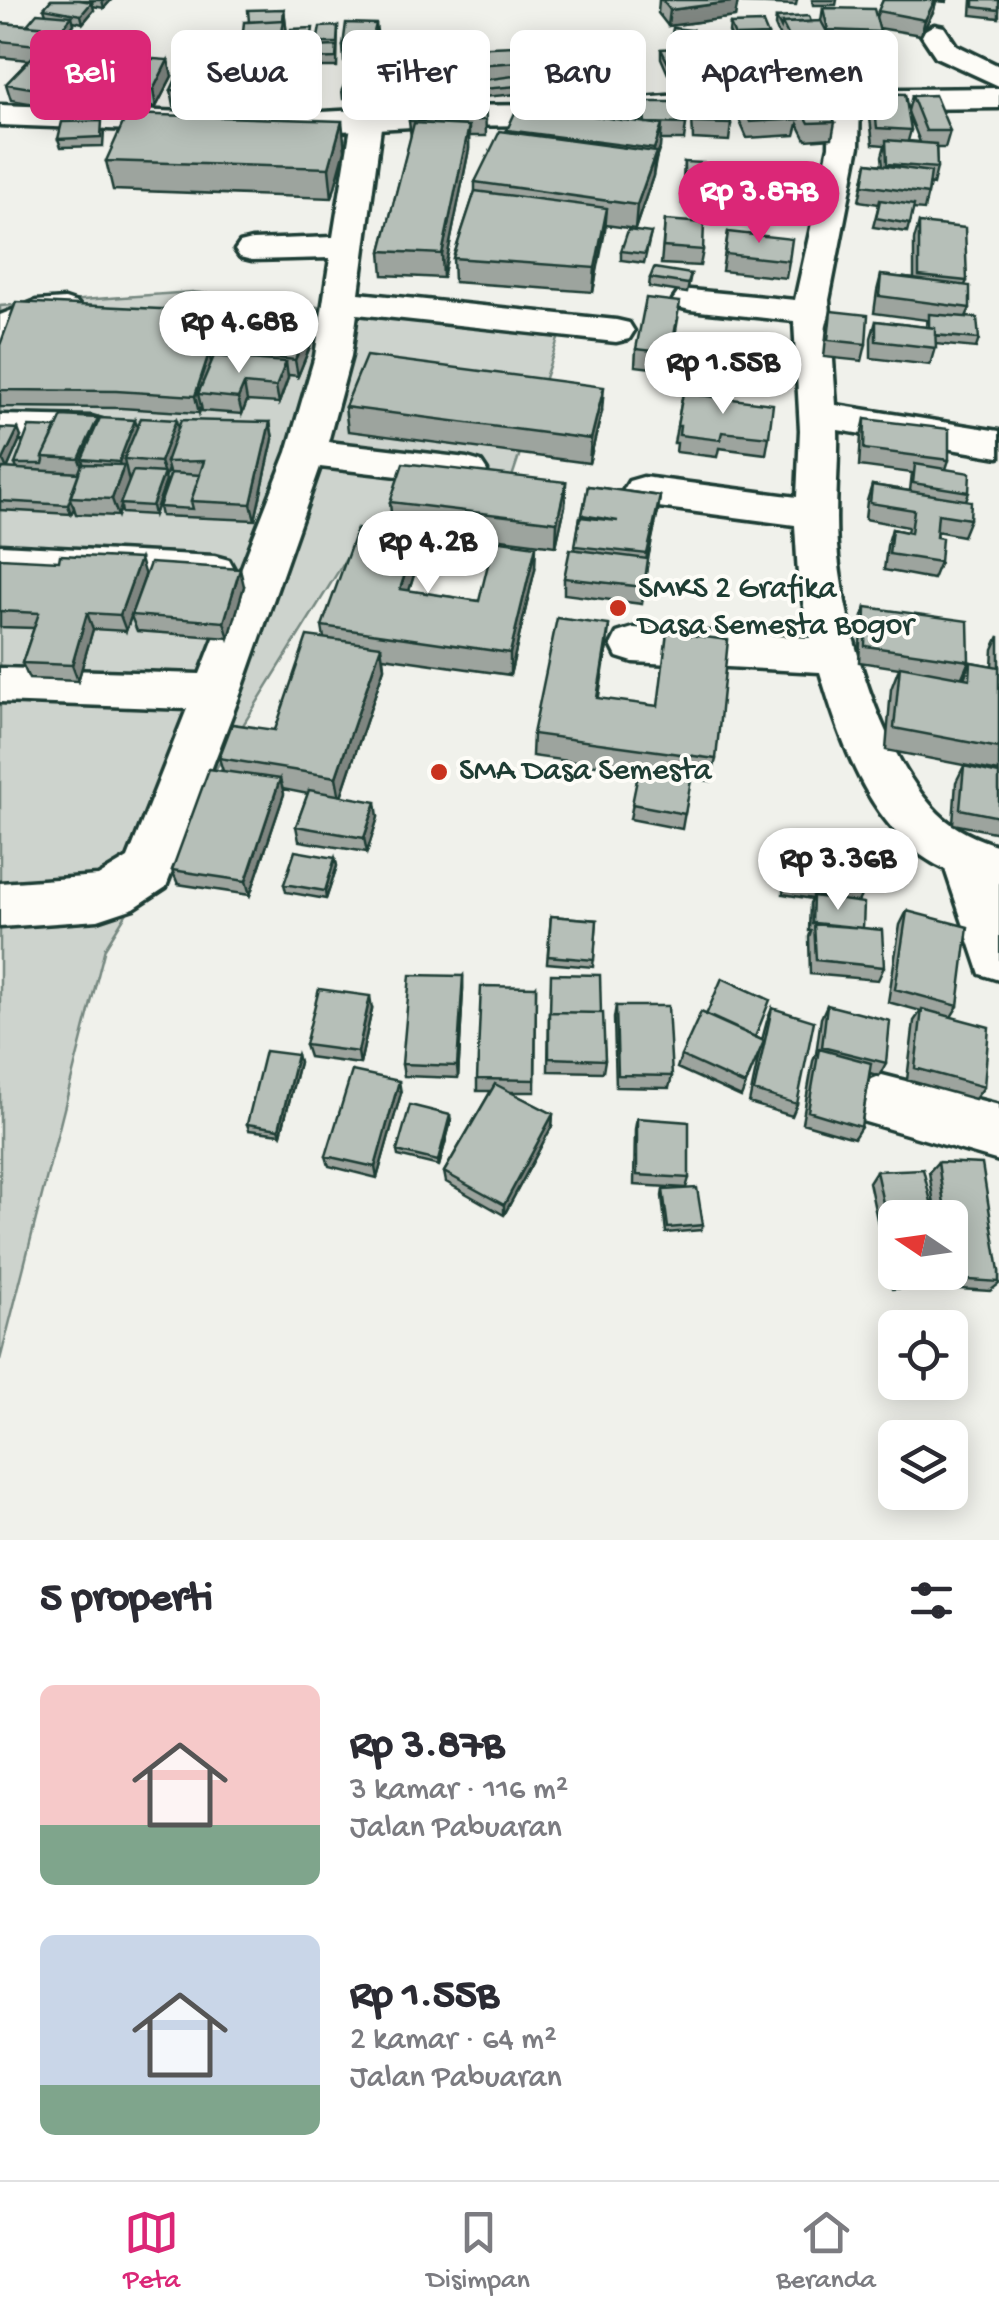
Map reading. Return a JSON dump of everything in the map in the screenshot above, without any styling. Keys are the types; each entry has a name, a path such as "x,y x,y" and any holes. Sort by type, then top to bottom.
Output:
{"main road":[{"path":"490,108 594,98 666,100"},
{"path":"898,98 999,98"},
{"path":"0,115 268,126 367,120"}],"street":[{"path":"934,34 946,51 999,77"},
{"path":"0,905 106,898 136,883 148,872 262,572 296,440 333,356 367,120"},
{"path":"846,120 846,135 820,247 809,337 819,415 816,514 823,601 874,762 921,829 982,862 999,957"},
{"path":"252,250 351,247"},
{"path":"690,300 811,312"},
{"path":"0,338 12,322 28,312 91,310"},
{"path":"299,324 340,316 616,331"},
{"path":"819,415 999,444"},
{"path":"0,427 137,431"},
{"path":"296,440 497,474"},
{"path":"643,491 816,514"},
{"path":"0,560 262,572"},
{"path":"633,645 840,656"},
{"path":"0,686 218,692"},
{"path":"882,1102 999,1133"}],"shaded area":[{"path":"192,292 559,336 488,549 362,533 105,948 0,1360 0,306"}],"building":[{"path":"51,0 92,2 81,15 44,8"},
{"path":"662,0 737,0 738,1 670,10"},
{"path":"883,0 935,0 925,20 878,11"},
{"path":"974,0 999,0 999,10 974,7"},
{"path":"823,8 874,9 879,30 828,30"},
{"path":"284,9 283,20 249,22 248,10"},
{"path":"37,13 72,16 61,30 27,25"},
{"path":"809,16 811,22 782,23 781,28 776,18"},
{"path":"284,20 282,30 243,30 244,22"},
{"path":"821,21 826,30 786,30 782,23"},
{"path":"0,23 49,27 30,30 30,44 0,41"},
{"path":"346,23 376,24 374,30 345,30"},
{"path":"763,23 766,30 732,30 730,24"},
{"path":"338,26 337,43 322,43 320,27"},
{"path":"337,46 336,58 322,59 322,47"},
{"path":"510,46 510,63 490,64 490,47"},
{"path":"30,59 30,88 6,84"},
{"path":"151,59 168,60 153,90"},
{"path":"510,76 510,87 490,88 490,79"},
{"path":"898,94 905,94 911,130 877,128 876,120 898,120"},
{"path":"935,95 950,131 926,131 912,96"},
{"path":"646,102 666,102 666,120 685,120 686,124 645,123"},
{"path":"151,115 171,115 171,120 342,121 329,168 106,161 124,120 151,120"},
{"path":"512,120 624,120 662,125 654,149 507,130"},
{"path":"695,120 731,120 731,124"},
{"path":"807,120 835,122 809,123"},
{"path":"102,121 101,137 58,139 62,122"},
{"path":"414,123 469,126 442,254 381,251"},
{"path":"500,131 656,152 637,205 475,182"},
{"path":"886,140 936,144 937,168 887,164"},
{"path":"684,162 780,167 782,193 684,188"},
{"path":"867,163 931,172 928,194 863,185"},
{"path":"475,191 607,208 595,268 453,258"},
{"path":"880,200 914,205 910,224 876,218"},
{"path":"665,220 704,223 703,250 663,247"},
{"path":"919,223 965,228 967,281 919,276"},
{"path":"628,230 651,233 645,254 621,251"},
{"path":"728,232 792,239 789,261 725,254"},
{"path":"654,268 691,274 688,284 650,278"},
{"path":"881,275 970,286 970,308 879,296"},
{"path":"646,298 680,302 671,353 636,349"},
{"path":"16,302 262,314 245,356 209,353 195,396 0,390 0,345"},
{"path":"831,311 868,315 866,344 828,340"},
{"path":"269,313 313,317 295,360 250,355"},
{"path":"929,314 977,318 979,339 935,335 935,328 929,327"},
{"path":"876,321 935,328 936,348 876,341"},
{"path":"214,356 286,362 276,387 244,384 238,398 198,394"},
{"path":"366,356 604,387 591,439 345,407"},
{"path":"683,393 773,404 769,437 722,432 720,440 679,435"},
{"path":"62,416 98,418 79,459 43,457"},
{"path":"100,418 135,420 119,462 82,459"},
{"path":"141,418 176,420 160,462 124,459"},
{"path":"865,419 949,429 949,460 864,449"},
{"path":"181,420 270,422 251,504 191,501 204,461 166,462"},
{"path":"29,427 57,428 43,464 15,464"},
{"path":"0,428 18,429 3,460 0,460"},
{"path":"403,463 566,482 557,522 390,502"},
{"path":"82,464 124,465 112,499 70,497"},
{"path":"915,464 970,473 969,492 913,483"},
{"path":"3,468 79,473 68,505 0,501"},
{"path":"133,471 164,473 152,506 120,504"},
{"path":"171,473 200,475 191,501 193,509 159,507"},
{"path":"872,485 971,501 970,519 938,514 940,562 889,554 892,529 911,533 914,510 870,503"},
{"path":"588,486 660,496 647,554 575,546 580,517 618,521 582,515"},
{"path":"357,529 417,538 400,589 479,601 494,540 536,546 510,653 322,626"},
{"path":"570,549 648,559 644,587 564,578"},
{"path":"60,555 140,559 120,615 87,613 72,665 22,663 39,613 0,611 0,558 59,561"},
{"path":"150,563 240,569 224,622 131,615"},
{"path":"866,607 968,621 969,661 865,646"},
{"path":"557,618 609,625 597,698 658,706 667,632 728,640 716,759 533,734"},
{"path":"307,636 381,646 336,777 219,758 232,724 275,730"},
{"path":"971,662 999,667 999,748 894,728 900,666 970,679"},
{"path":"640,765 692,774 685,814 632,804"},
{"path":"964,766 999,774 999,817 960,809"},
{"path":"209,769 280,779 246,881 172,870"},
{"path":"309,790 376,802 364,838 296,826"},
{"path":"790,844 864,855 863,892 788,880"},
{"path":"295,851 335,858 325,891 284,884"},
{"path":"813,896 864,903 863,928 812,924"},
{"path":"907,911 968,927 958,1006 895,989"},
{"path":"551,916 597,920 594,960 548,956"},
{"path":"814,923 882,930 884,967 816,960"},
{"path":"551,974 600,975 601,1013 550,1012"},
{"path":"410,975 463,976 457,1066 402,1064"},
{"path":"722,978 770,1000 755,1037 706,1015"},
{"path":"481,986 536,987 535,1080 477,1079"},
{"path":"319,989 370,996 358,1052 305,1045"},
{"path":"827,1005 890,1021 886,1063 822,1047"},
{"path":"616,1006 668,1006 672,1076 618,1075"},
{"path":"772,1008 814,1021 797,1104 754,1091"},
{"path":"922,1009 989,1027 984,1087 915,1068"},
{"path":"549,1012 603,1013 605,1060 549,1058"},
{"path":"701,1012 764,1041 745,1085 681,1056"},
{"path":"819,1049 871,1063 861,1127 808,1111"},
{"path":"265,1051 297,1055 279,1129 247,1124"},
{"path":"352,1071 399,1081 375,1167 326,1156"},
{"path":"495,1084 553,1114 504,1205 444,1172"},
{"path":"410,1105 450,1115 438,1161 397,1151"},
{"path":"637,1118 689,1122 689,1178 637,1175"},
{"path":"938,1162 982,1164 999,1282 968,1280 968,1200 943,1200"},
{"path":"923,1169 931,1200 882,1200 876,1171"},
{"path":"697,1188 703,1225 668,1228 663,1190"}],"place":[{"name":"SMKS 2 Grafika Dasa Semesta Bogor","path":"618,608"},
{"name":"SMA Dasa Semesta","path":"439,772"}]}
